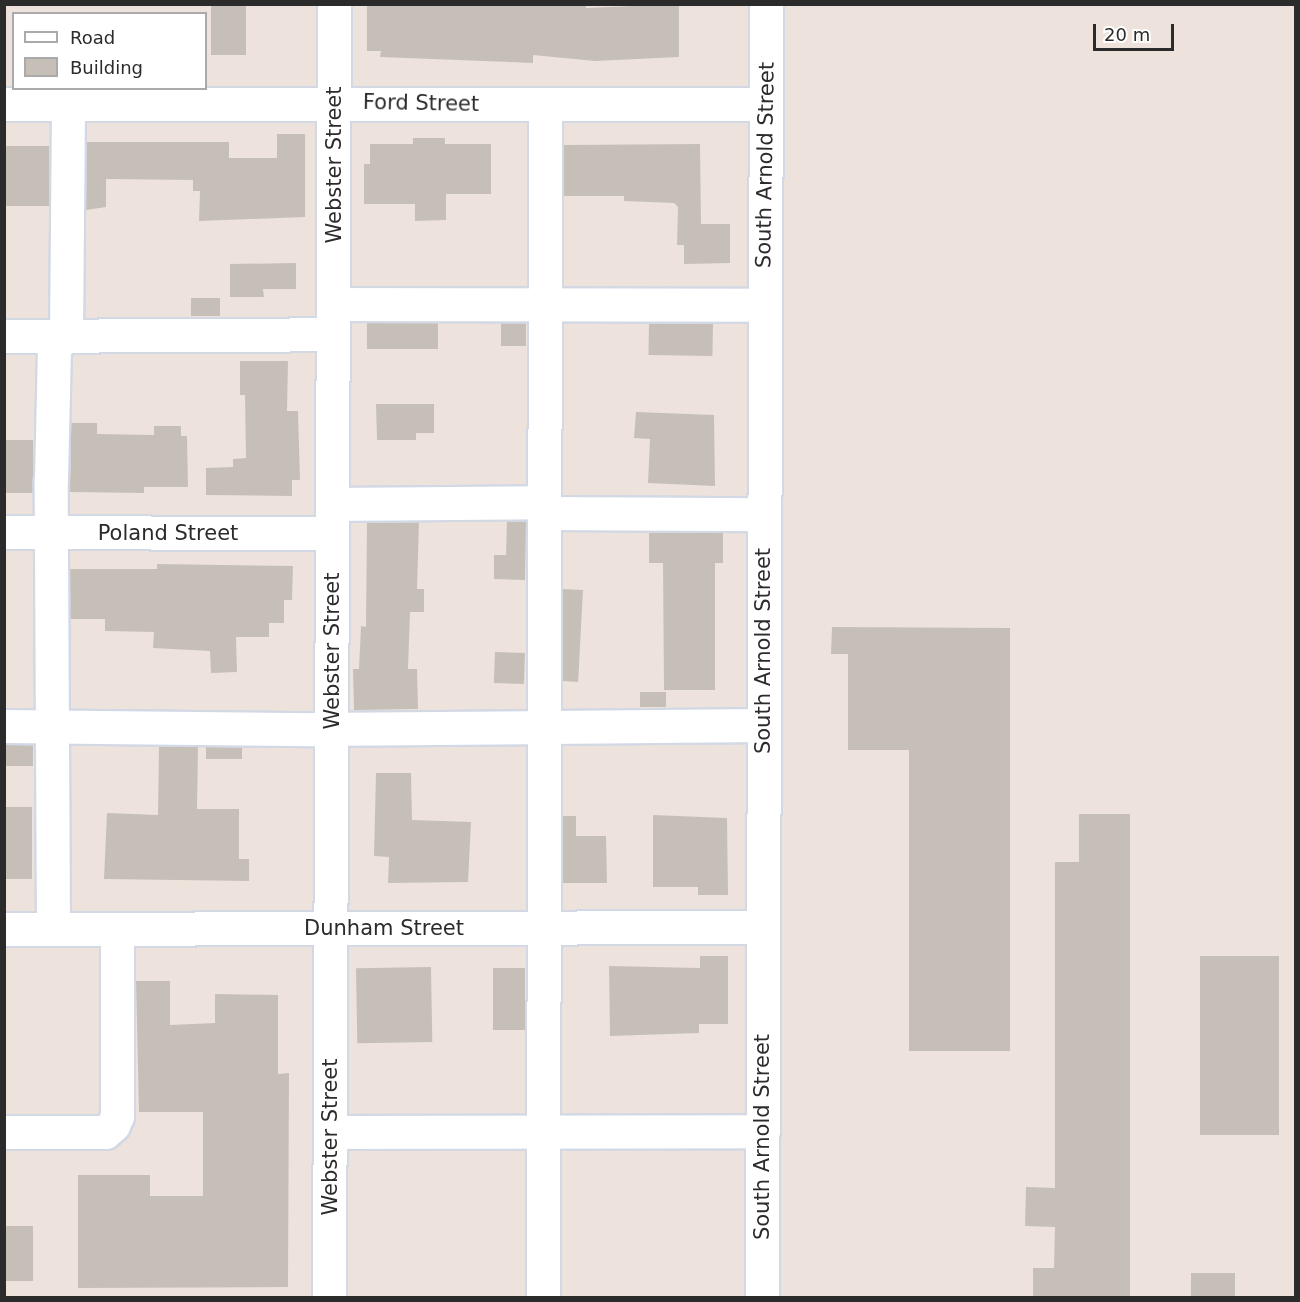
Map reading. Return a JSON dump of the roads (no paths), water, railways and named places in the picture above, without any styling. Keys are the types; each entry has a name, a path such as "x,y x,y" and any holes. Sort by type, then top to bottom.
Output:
{"street":[{"name":"Webster Street","path":"329,1298 334,4"},
{"name":"South Arnold Street","path":"762,1298 764,725 762,514 766,4"},
{"name":"Ford Street","path":"4,104 766,104"},
{"path":"66,337 68,104"},
{"path":"543,1298 545,105"},
{"path":"4,336 66,337 545,305 763,305"},
{"path":"53,929 54,345 66,337"},
{"name":"Poland Street","path":"4,532 52,532 543,508 762,514"},
{"path":"4,726 331,728 545,724 764,725"},
{"name":"Dunham Street","path":"4,929 763,927"},
{"path":"4,1132 105,1132 113,1125 117,1116 117,929"},
{"path":"330,1132 763,1131"}]}
